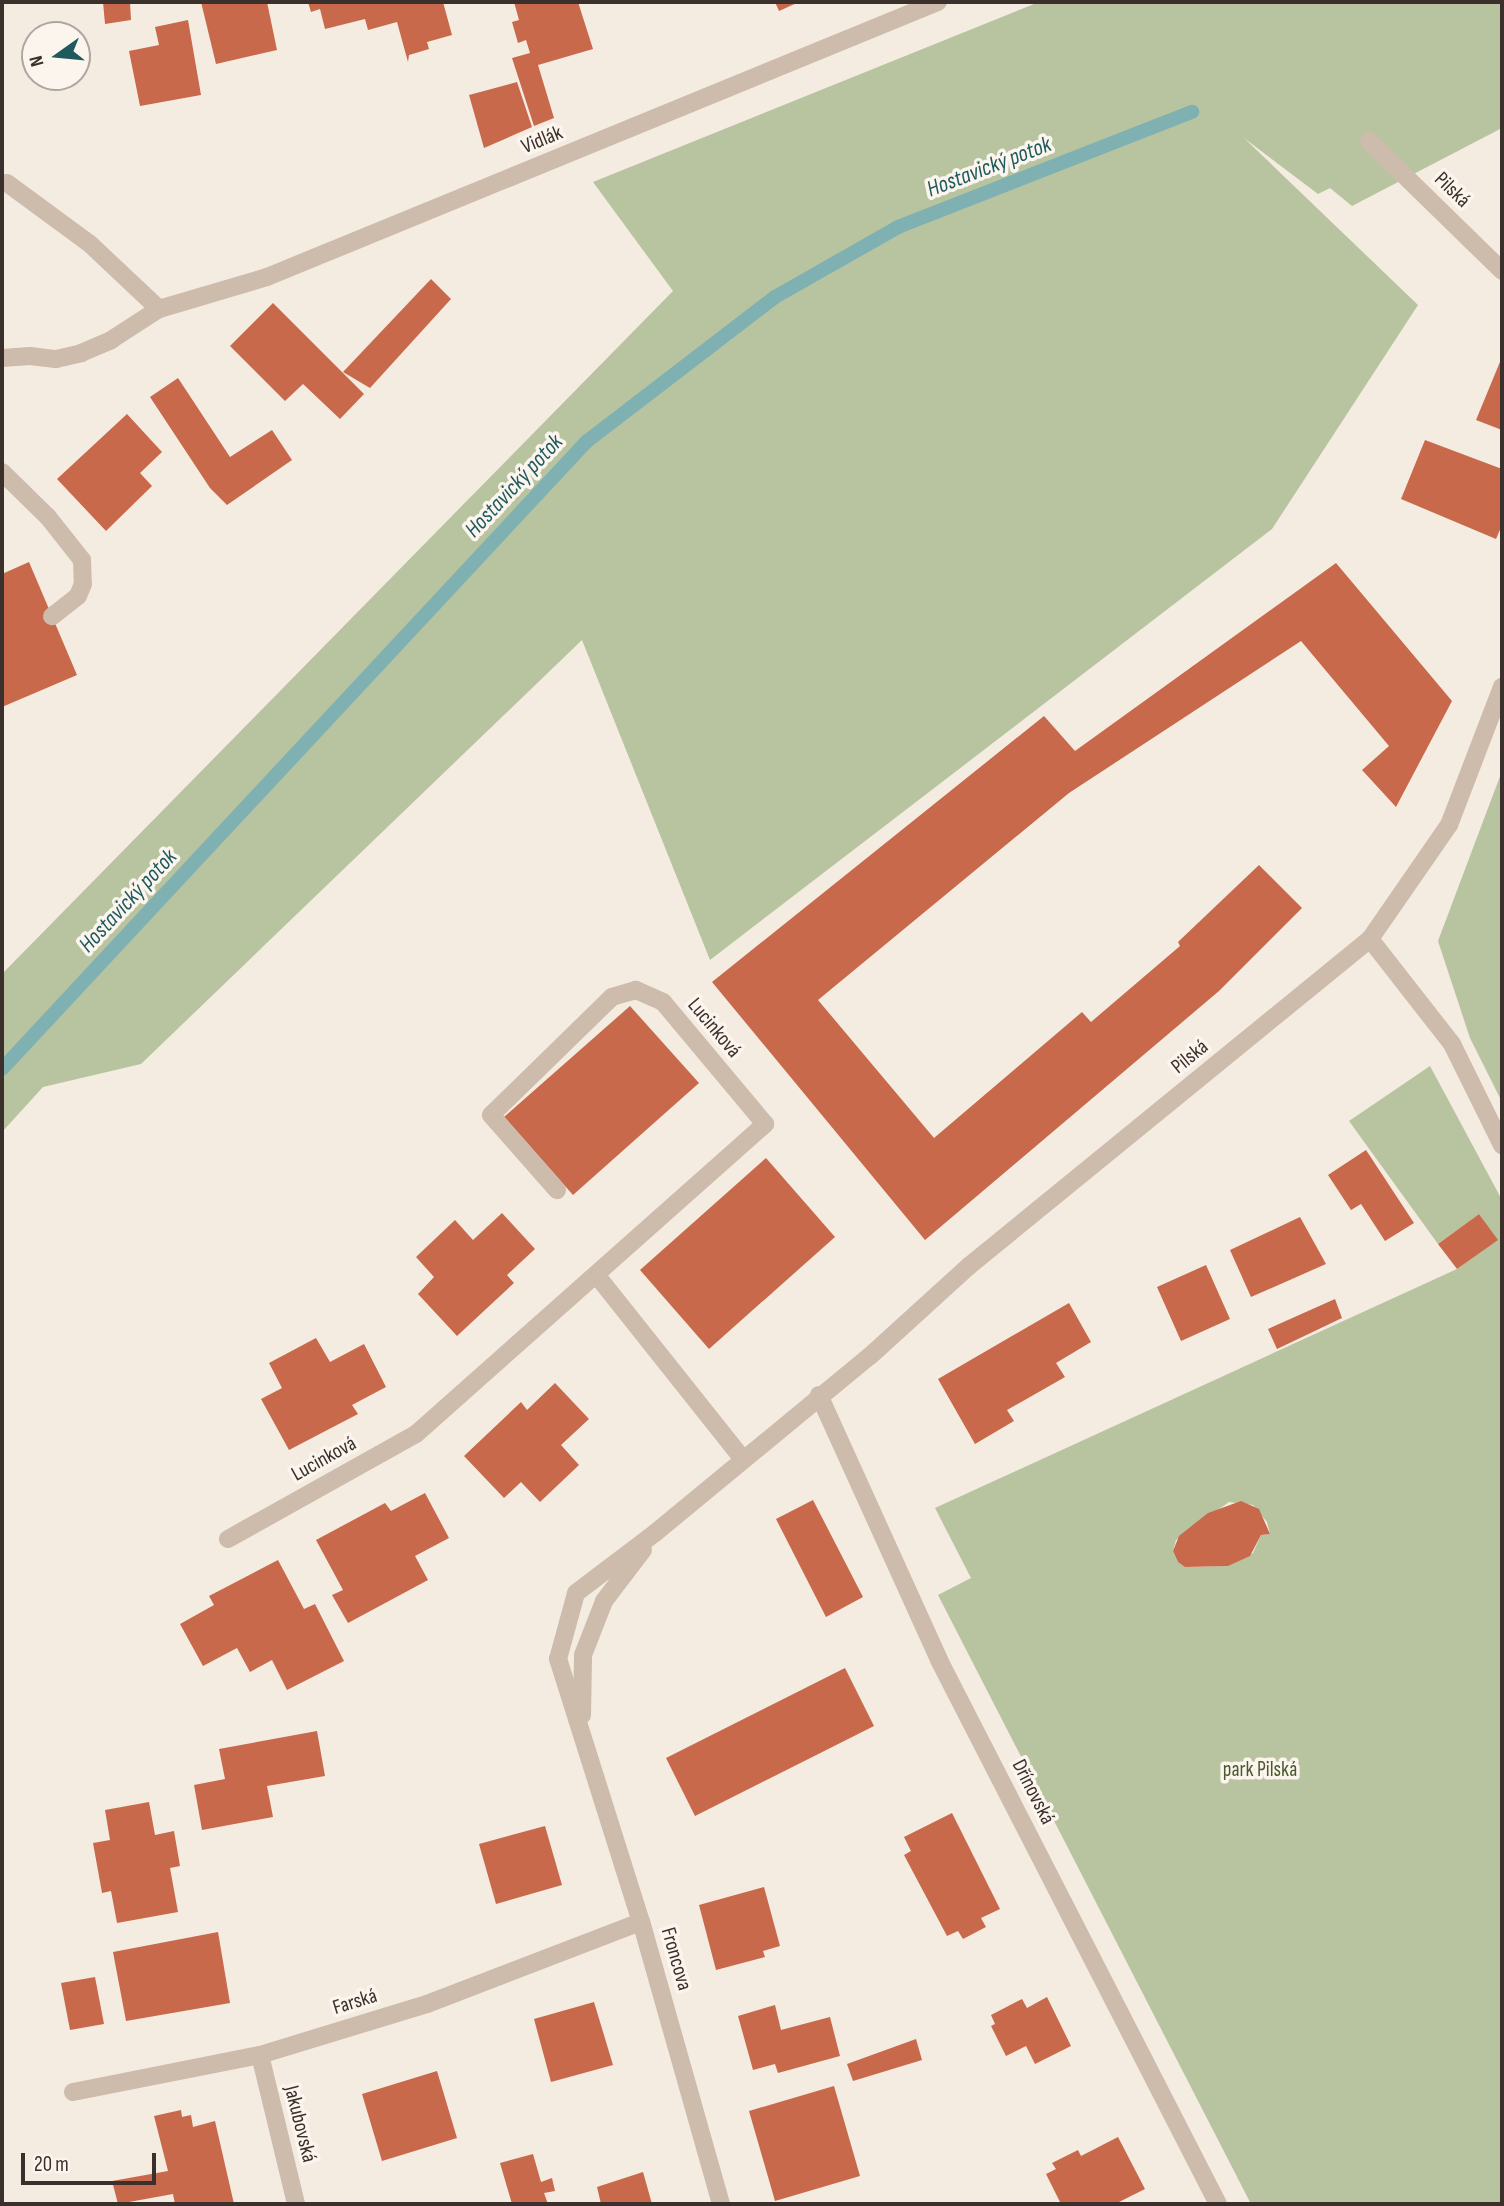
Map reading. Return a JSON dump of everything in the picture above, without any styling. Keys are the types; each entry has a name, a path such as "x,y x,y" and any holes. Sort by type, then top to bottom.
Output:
{"street":[{"name":"Vidlák","path":"2,358 30,356 56,359 81,353 159,309 267,277 938,2"},
{"name":"Pilská","path":"1370,141 1502,271"},
{"path":"7,183 90,244 159,309"},
{"path":"2,472 48,517 82,560 83,584 78,596 52,616"},
{"name":"Pilská","path":"819,1395 870,1356 969,1266 1370,939 1450,825 1502,687"},
{"path":"1370,939 1452,1044 1502,1145"},
{"name":"Lucinková","path":"228,1539 416,1434 598,1277 765,1124 663,1002 636,990 612,997 491,1115 557,1190"},
{"path":"598,1277 743,1459"},
{"name":"Froncova","path":"721,2204 641,1922 582,1728 558,1659 576,1592 655,1533 819,1395"},
{"name":"Dřínovská","path":"819,1395 939,1660 1218,2204"},
{"name":"Froncova","path":"582,1728 583,1655 604,1601 655,1533"},
{"name":"Farská","path":"72,2091 260,2055 427,2004 641,1922"},
{"name":"Jakubovská","path":"260,2055 296,2204"}],"green space":[{"path":"1039,2 1502,2 1502,128 1352,206 1330,188 1318,194 1244,138 1418,305 1272,529 710,960 582,640 141,1064 43,1087 2,1132 2,974 673,291 593,182"},
{"path":"1502,771 1502,1102 1470,1038 1438,941"},
{"name":"park Pilská","path":"1430,1066 1502,1200 1502,2204 1251,2204 938,1595 971,1578 935,1508 1457,1269 1497,1240 1479,1214 1438,1244 1349,1121","holes":["1229,1502 1253,1505 1267,1522 1270,1534 1261,1535 1253,1553 1227,1566 1186,1567 1178,1562 1173,1551 1176,1540"]}],"building":[{"path":"103,2 130,2 131,20 105,24"},
{"path":"201,2 267,2 277,50 216,64"},
{"path":"308,2 443,2 452,35 427,42 429,49 409,55 408,62 397,22 368,30 365,19 325,29 320,9 311,12"},
{"path":"514,2 578,2 593,49 538,65 554,118 534,126 512,58 530,53 526,40 518,43 512,22 519,20"},
{"path":"775,2 799,2 779,11"},
{"path":"188,20 201,95 140,106 129,51 159,45 155,27"},
{"path":"517,82 532,127 484,148 469,95"},
{"path":"431,279 451,299 370,388 343,372"},
{"path":"273,303 364,394 340,419 303,384 285,401 230,346"},
{"path":"1502,357 1502,430 1476,420"},
{"path":"178,378 230,457 272,430 292,460 227,505 210,488 150,397"},
{"path":"127,414 162,452 140,473 152,486 106,531 57,479"},
{"path":"1425,440 1502,469 1502,525 1496,539 1401,499"},
{"path":"29,562 77,675 2,707 2,574"},
{"path":"1336,563 1452,701 1396,807 1362,770 1389,746 1301,641 1069,793 818,1000 934,1138 1082,1012 1091,1022 1180,946 1178,942 1259,865 1302,908 1219,991 925,1240 712,982 1044,716 1075,751"},
{"path":"630,1006 699,1083 573,1195 504,1117"},
{"path":"1366,1150 1414,1223 1385,1241 1361,1204 1351,1210 1328,1175"},
{"path":"766,1158 835,1237 709,1349 640,1270"},
{"path":"502,1213 535,1249 507,1275 514,1283 457,1336 418,1294 434,1277 416,1257 455,1220 473,1240"},
{"path":"1479,1214 1498,1240 1457,1269 1438,1244"},
{"path":"1300,1217 1326,1264 1251,1297 1230,1250"},
{"path":"1206,1265 1230,1319 1181,1341 1157,1287"},
{"path":"1335,1299 1342,1318 1277,1349 1268,1329"},
{"path":"1069,1303 1091,1342 1056,1363 1065,1377 1007,1410 1014,1421 975,1444 938,1379"},
{"path":"316,1338 330,1362 364,1344 386,1387 352,1405 358,1414 289,1450 261,1399 282,1388 269,1363"},
{"path":"555,1383 589,1419 561,1445 579,1465 540,1502 521,1482 504,1498 464,1456 521,1402 527,1410"},
{"path":"425,1493 449,1538 415,1556 428,1580 348,1623 332,1595 343,1590 316,1540 385,1503 391,1511"},
{"path":"813,1500 863,1597 826,1617 776,1519"},
{"path":"1241,1501 1259,1509 1270,1534 1261,1535 1250,1556 1228,1566 1185,1567 1178,1562 1173,1551 1179,1536 1208,1513"},
{"path":"278,1560 304,1609 315,1604 344,1661 287,1690 272,1660 250,1672 237,1648 203,1666 180,1624 214,1605 209,1596"},
{"path":"845,1668 874,1726 695,1816 666,1758"},
{"path":"317,1731 325,1776 267,1786 273,1817 202,1830 194,1785 225,1779 219,1749"},
{"path":"149,1802 155,1835 174,1831 180,1866 170,1868 178,1912 117,1923 111,1891 102,1893 93,1843 110,1840 105,1810"},
{"path":"952,1813 1000,1909 981,1918 986,1927 963,1939 958,1931 947,1936 904,1855 911,1851 904,1837"},
{"path":"545,1826 562,1885 496,1904 479,1844"},
{"path":"764,1887 780,1946 763,1951 765,1957 716,1970 699,1905"},
{"path":"218,1932 230,2003 126,2021 113,1952"},
{"path":"95,1977 104,2024 70,2030 61,1983"},
{"path":"1047,1997 1071,2046 1035,2064 1026,2046 1006,2056 991,2026 995,2024 991,2015 1022,1999 1027,2008"},
{"path":"594,2002 613,2065 551,2082 534,2019"},
{"path":"775,2005 781,2030 830,2017 840,2056 778,2073 775,2064 753,2070 738,2016"},
{"path":"916,2039 922,2060 853,2081 847,2064"},
{"path":"437,2071 457,2138 382,2161 362,2094"},
{"path":"834,2086 860,2176 775,2201 749,2111"},
{"path":"181,2110 182,2117 191,2115 193,2127 215,2121 234,2204 175,2204 173,2194 118,2204 112,2181 168,2171 154,2116"},
{"path":"1118,2137 1145,2189 1115,2204 1061,2204 1046,2174 1056,2169 1052,2163 1078,2150 1081,2156"},
{"path":"533,2154 541,2182 552,2178 555,2191 544,2193 548,2204 512,2204 500,2163"},
{"path":"643,2172 652,2204 601,2204 597,2187"}],"waterway":[{"name":"Hostavický potok","path":"2,1069 586,442 775,297 898,227 1192,112"}]}
